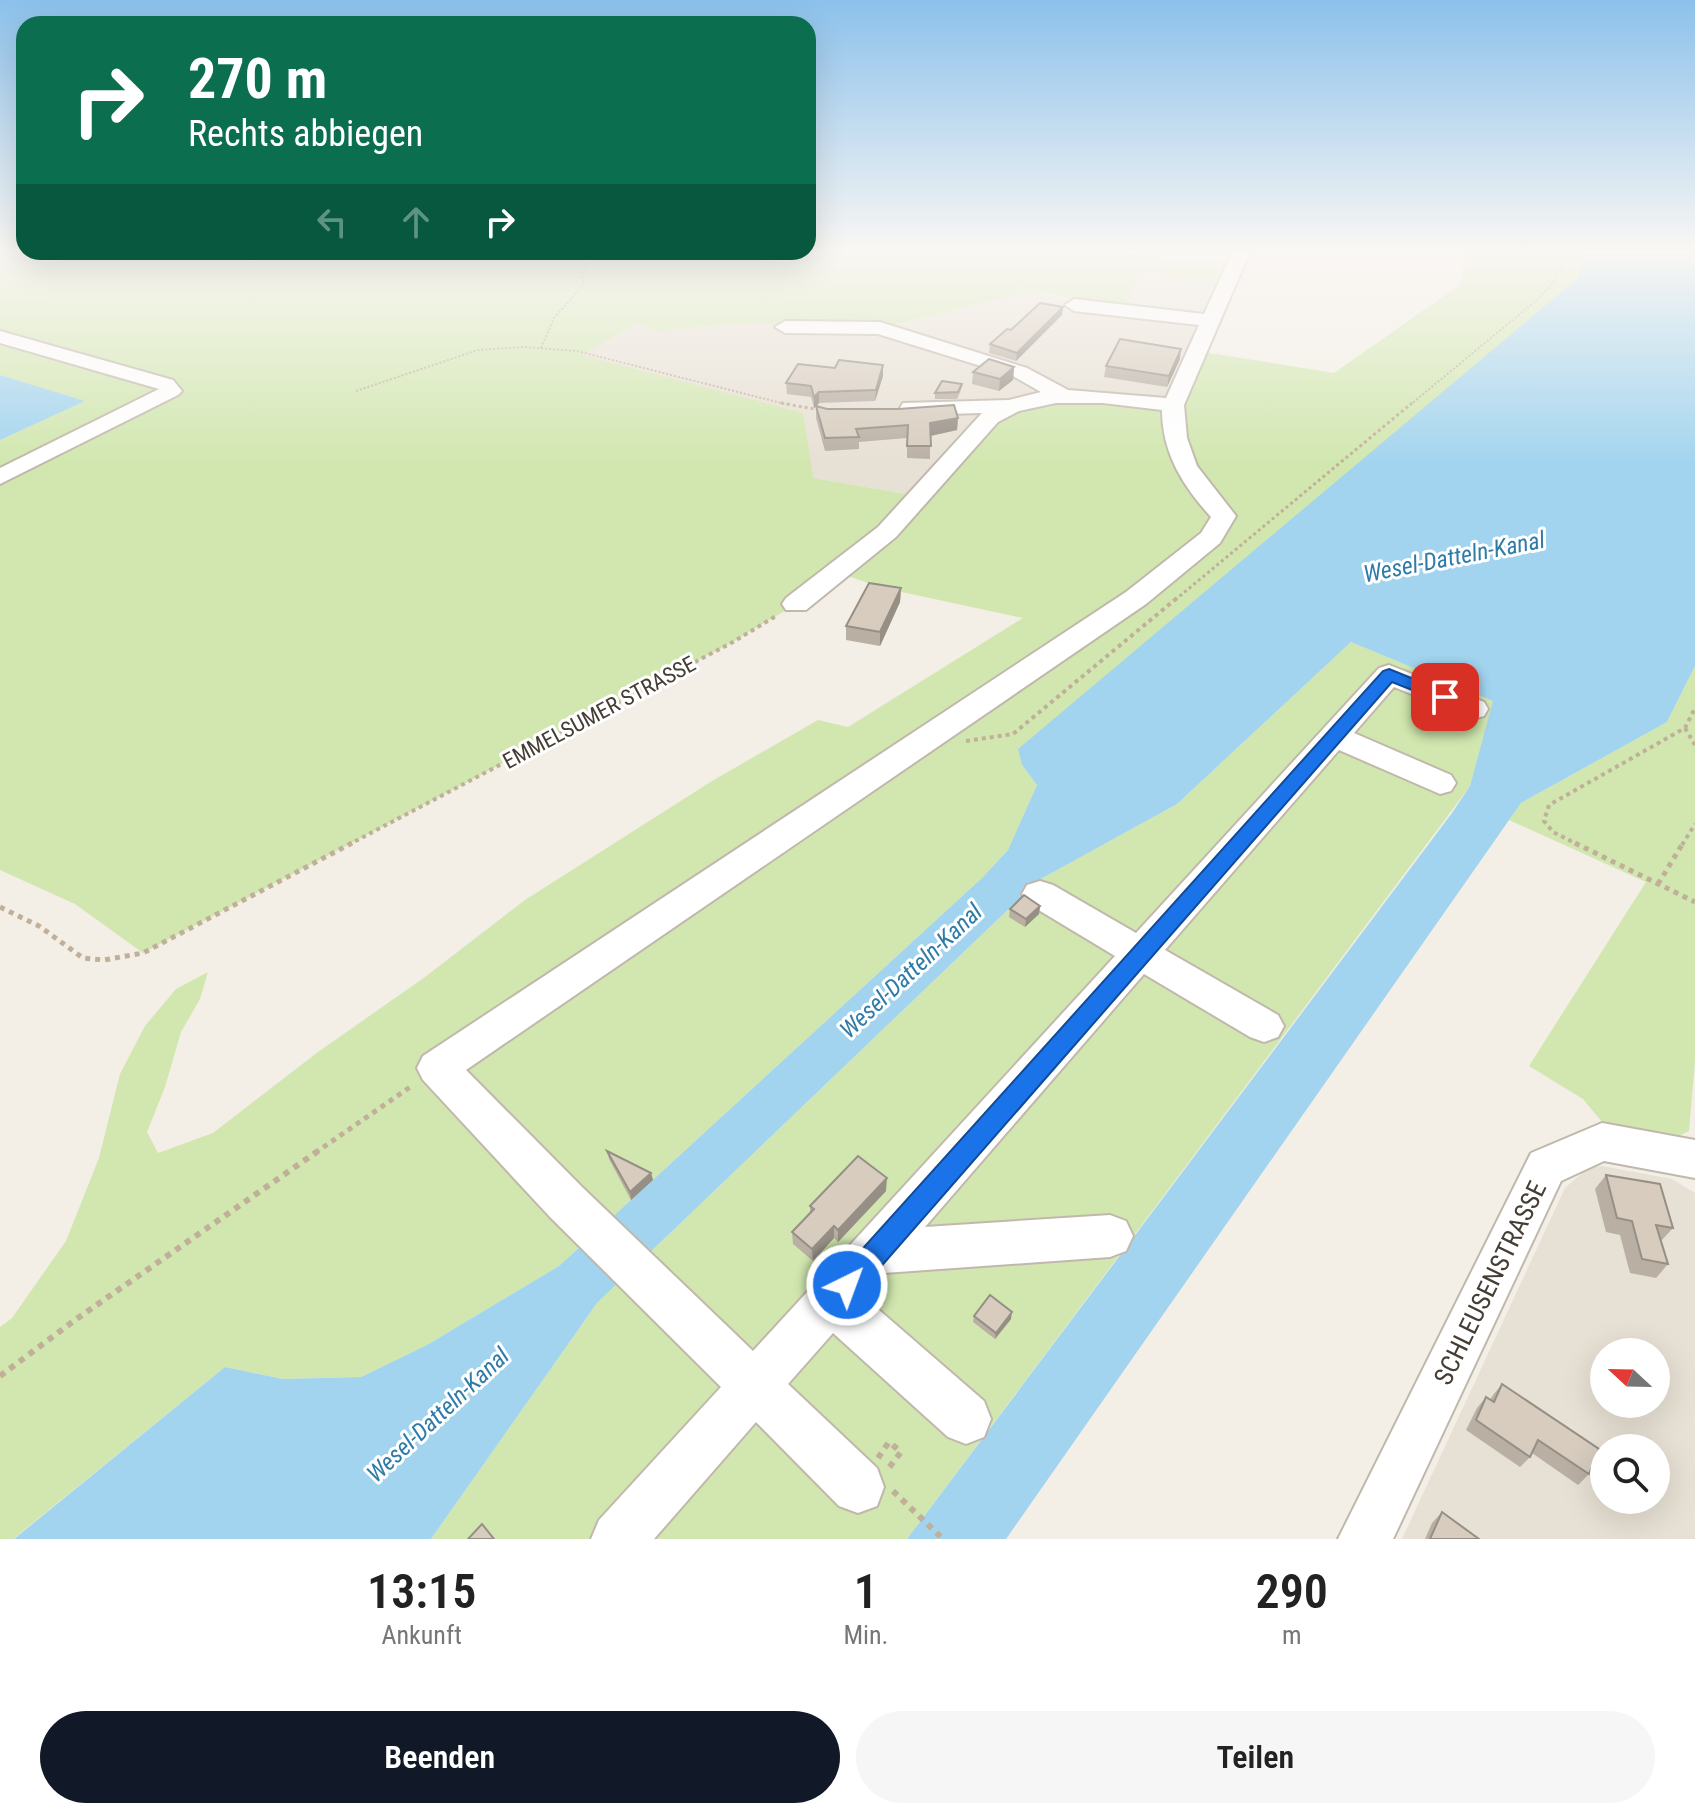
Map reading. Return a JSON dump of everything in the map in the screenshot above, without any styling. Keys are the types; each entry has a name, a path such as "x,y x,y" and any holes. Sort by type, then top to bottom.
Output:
{"street":[{"path":"874,1488 670,1305 437,1068 1136,598 1211,538 1224,516 1203,495 1181,459 1172,430 1173,405 1210,321"},
{"path":"785,327 880,328 1020,372 1060,394"},
{"path":"0,337 166,384 171,391 0,477"},
{"path":"887,409 1008,406 1060,394 1173,405"},
{"path":"796,604 887,532 990,417 1008,406"},
{"path":"618,1539 1389,674 1473,709"},
{"path":"1334,736 1440,783"},
{"path":"1040,894 1264,1026"},
{"name":"SCHLEUSENSTRASSE","path":"1365,1539 1546,1167 1602,1142 1695,1159"},
{"path":"877,1252 1110,1236"},
{"path":"832,1301 966,1419"}],"path":[{"path":"541,348 550,321"},
{"path":"911,750 1013,734 1512,321"},
{"path":"356,391 478,350 541,348 577,351 800,408 827,411"},
{"name":"EMMELSUMER STRASSE","path":"0,907 39,926 83,958 104,960 143,953 733,642 796,604"},
{"path":"1695,708 1685,728 1549,805 1544,821 1553,832 1695,902"},
{"path":"1685,728 1695,745"},
{"path":"1658,884 1695,824"},
{"path":"0,1376 75,1320 437,1068"},
{"path":"874,1488 943,1539"}],"shaded area":[{"path":"909,321 1218,321 1178,409 924,497 813,478 580,355 637,323 656,331 795,323 880,328"},
{"path":"1602,1166 1672,1179 1695,1193 1695,1539 1402,1539 1565,1188 1588,1168"}],"green space":[{"path":"0,321 909,321 880,328 795,323 656,331 637,323 582,355 803,413 813,478 912,495 880,529 796,604 733,642 143,953 75,904 0,870 0,440 84,401 0,375"},
{"path":"1408,321 1529,321 1022,765 1037,785 1008,850 982,878 559,1266 427,1345 361,1377 283,1379 225,1367 13,1539 0,1539 0,1327 12,1318 66,1241 99,1158 120,1074 145,1026 176,989 208,972 200,999 181,1032 165,1087 147,1132 158,1153 213,1133 525,900 712,781 818,720 848,727 1023,618 883,588 845,575 995,420 1051,398 1178,409 1204,352 1334,373"},
{"path":"1351,642 1494,701 1470,786 907,1539 431,1539 597,1303 1039,880 1177,804"},
{"path":"1695,666 1695,1061 1689,1131 1672,1139 1607,1128 1583,1099 1529,1066 1646,882 1509,820 1521,803 1667,722"}],"water":[{"name":"Wesel-Datteln-Kanal","path":"1527,321 1695,321 1695,666 1667,722 1521,803 1006,1539 907,1539 1452,813 1470,786 1493,701 1351,642 1177,804 1039,880 597,1303 431,1539 14,1539 225,1367 283,1379 361,1377 427,1345 559,1266 982,878 1008,850 1037,785 1022,765 1018,749"},
{"path":"0,375 85,401 0,440"}],"building":[{"path":"1021,321 1049,321 1017,353 990,344 1007,329 1011,330"},
{"path":"1120,339 1181,349 1169,376 1106,366"},
{"path":"989,359 1014,367 1000,379 973,372"},
{"path":"839,360 883,365 876,390 819,392 814,397 811,386 786,383 798,364 835,368"},
{"path":"942,381 962,384 958,392 935,393"},
{"path":"954,405 958,418 930,423 931,446 907,446 908,425 856,429 859,437 825,438 816,406 827,409 898,409"},
{"path":"869,583 901,588 880,632 846,626"},
{"path":"1024,895 1040,906 1026,919 1010,909"},
{"path":"607,1151 651,1173 630,1192"},
{"path":"858,1156 887,1178 838,1230 834,1226 812,1249 792,1232 814,1209 810,1206"},
{"path":"1606,1175 1660,1184 1673,1228 1656,1225 1668,1264 1642,1259 1632,1221 1617,1218"},
{"path":"990,1295 1012,1312 996,1333 974,1316"},
{"path":"1502,1384 1590,1443 1589,1474 1538,1440 1530,1457 1476,1420 1486,1397 1494,1402"},
{"path":"1442,1512 1479,1539 1430,1539"},
{"path":"482,1524 494,1539 468,1539"}],"route":[{"path":"847,1285 1389,674 1445,697"}]}
